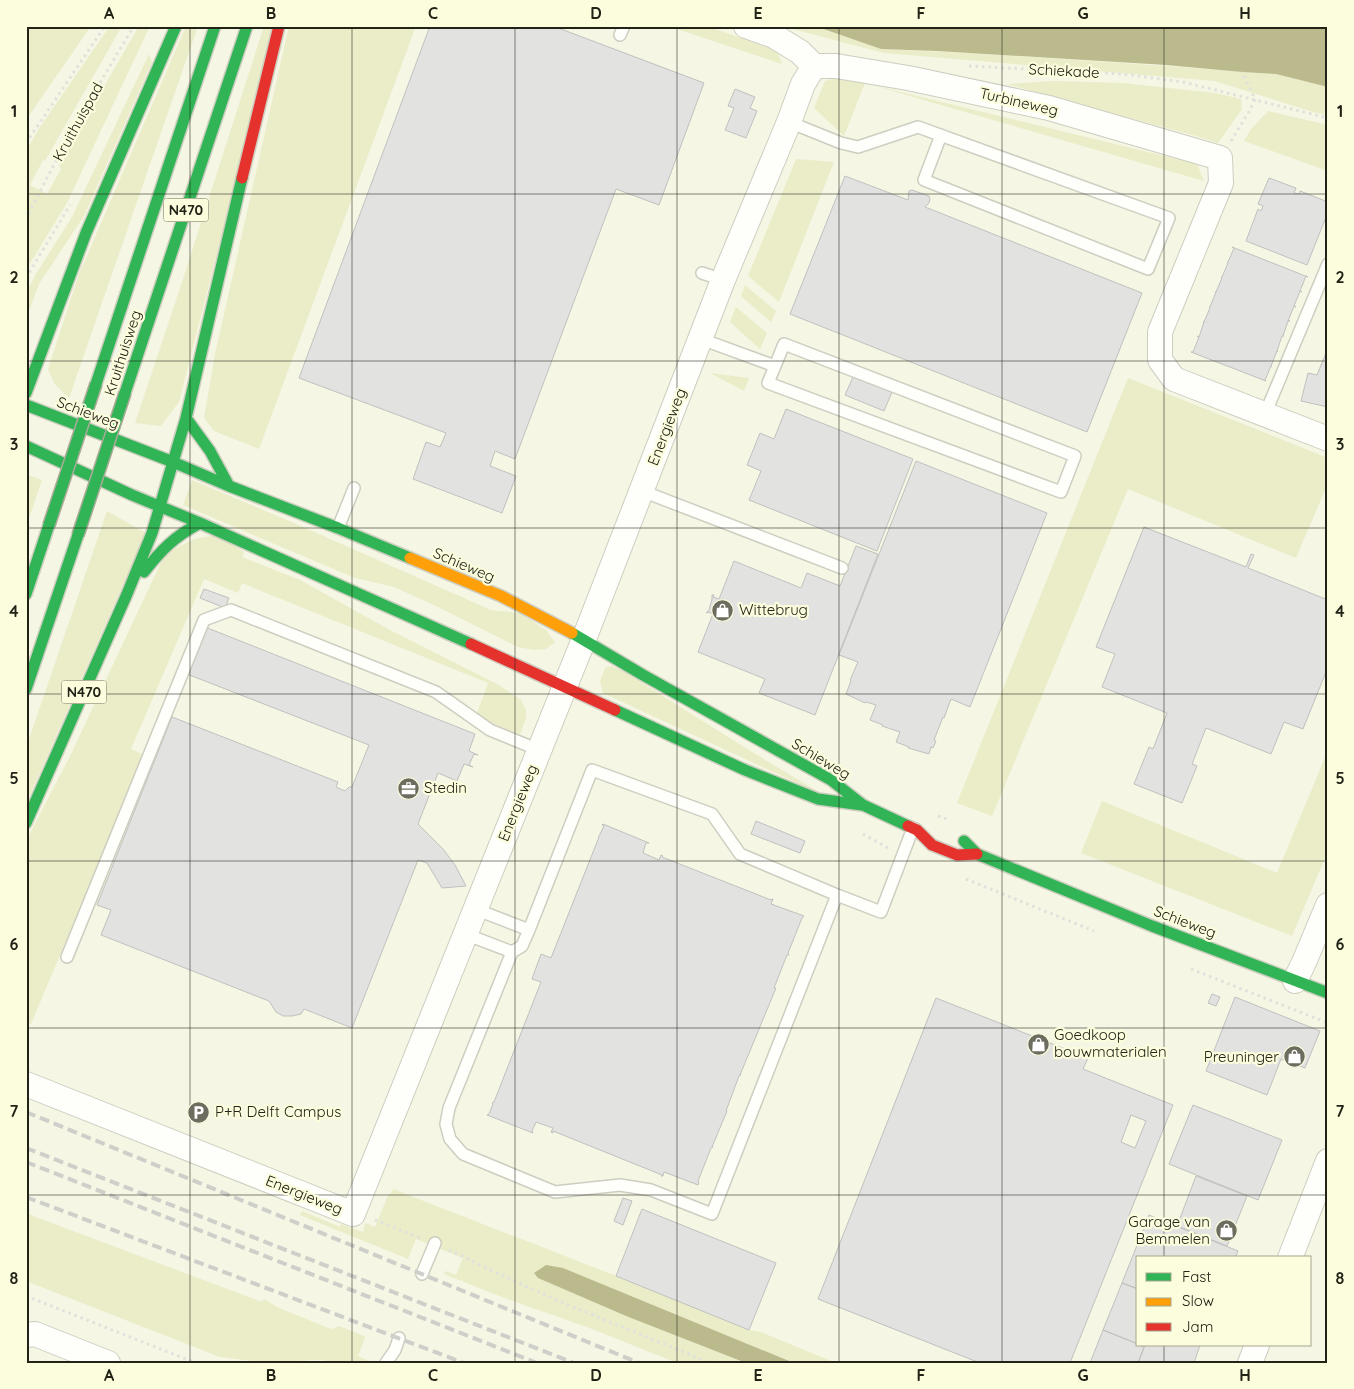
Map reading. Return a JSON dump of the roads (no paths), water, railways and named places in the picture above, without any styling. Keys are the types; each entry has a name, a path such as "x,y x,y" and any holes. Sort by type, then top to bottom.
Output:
{"main road":[{"path":"26,393 86,233 176,26"},
{"name":"Kruithuisweg","path":"26,594 215,26"},
{"name":"Kruithuisweg","path":"26,689 247,26"},
{"name":"N470","path":"26,823 128,594 152,533 186,418 265,80 280,26"},
{"name":"Schieweg","path":"26,405 338,528 501,596 584,639 643,675 831,780 863,805 915,829 932,845 957,855 977,854"},
{"path":"186,418 210,451 229,486"},
{"name":"Schieweg","path":"26,446 159,507 200,523 565,686 746,770 818,799 863,805"},
{"name":"N470","path":"128,594 165,546 188,529 200,523"},
{"name":"Schieweg","path":"915,829 932,830"},
{"name":"Schieweg","path":"952,835 962,840 977,854 1152,926 1328,993"}],"street":[{"path":"746,26 774,36 800,52 814,66"},
{"name":"Energieweg","path":"26,1084 353,1214 642,491 700,339 713,276 789,122 803,84 814,66"},
{"name":"Turbineweg","path":"814,66 836,66 908,78 1049,108 1220,158 1221,183 1160,332 1160,360 1174,379 1265,414"},
{"path":"1265,414 1328,439"},
{"path":"1295,980 1328,905"},
{"path":"1291,1256 1328,1162"},
{"path":"26,1335 35,1334 108,1363"},
{"path":"1250,1363 1257,1346"}],"lane":[{"path":"789,122 858,147 918,127 1169,218 1148,269 924,180 941,136"},
{"path":"1265,414 1328,264"},
{"path":"700,339 775,366"},
{"path":"784,344 1075,456 1061,492 768,383 775,366 784,344"},
{"path":"338,528 354,488"},
{"path":"642,491 842,568"},
{"path":"67,957 204,620 231,610 436,692 490,730 539,750"},
{"path":"837,895 712,1214 651,1190 620,1185 555,1192 463,1154 450,1139 446,1124 449,1108 512,952 522,946 529,930 592,770 712,814 740,854 882,912 915,829"},
{"path":"475,909 529,930"},
{"path":"465,934 512,952"},
{"path":"422,1274 435,1243"},
{"path":"386,1363 395,1350 399,1338"}],"railway":[{"path":"26,1112 639,1363"},
{"path":"26,1148 574,1363"},
{"path":"26,1162 537,1363"},
{"path":"26,1197 464,1363"}],"place":[{"name":"Wittebrug","path":"723,610"},
{"name":"Stedin","path":"408,788"},
{"name":"Goedkoop bouwmaterialen","path":"1038,1044"},
{"name":"Preuninger","path":"1295,1057"},
{"name":"P+R Delft Campus","path":"199,1112"},
{"name":"Garage van Bemmelen","path":"1226,1231"}]}
